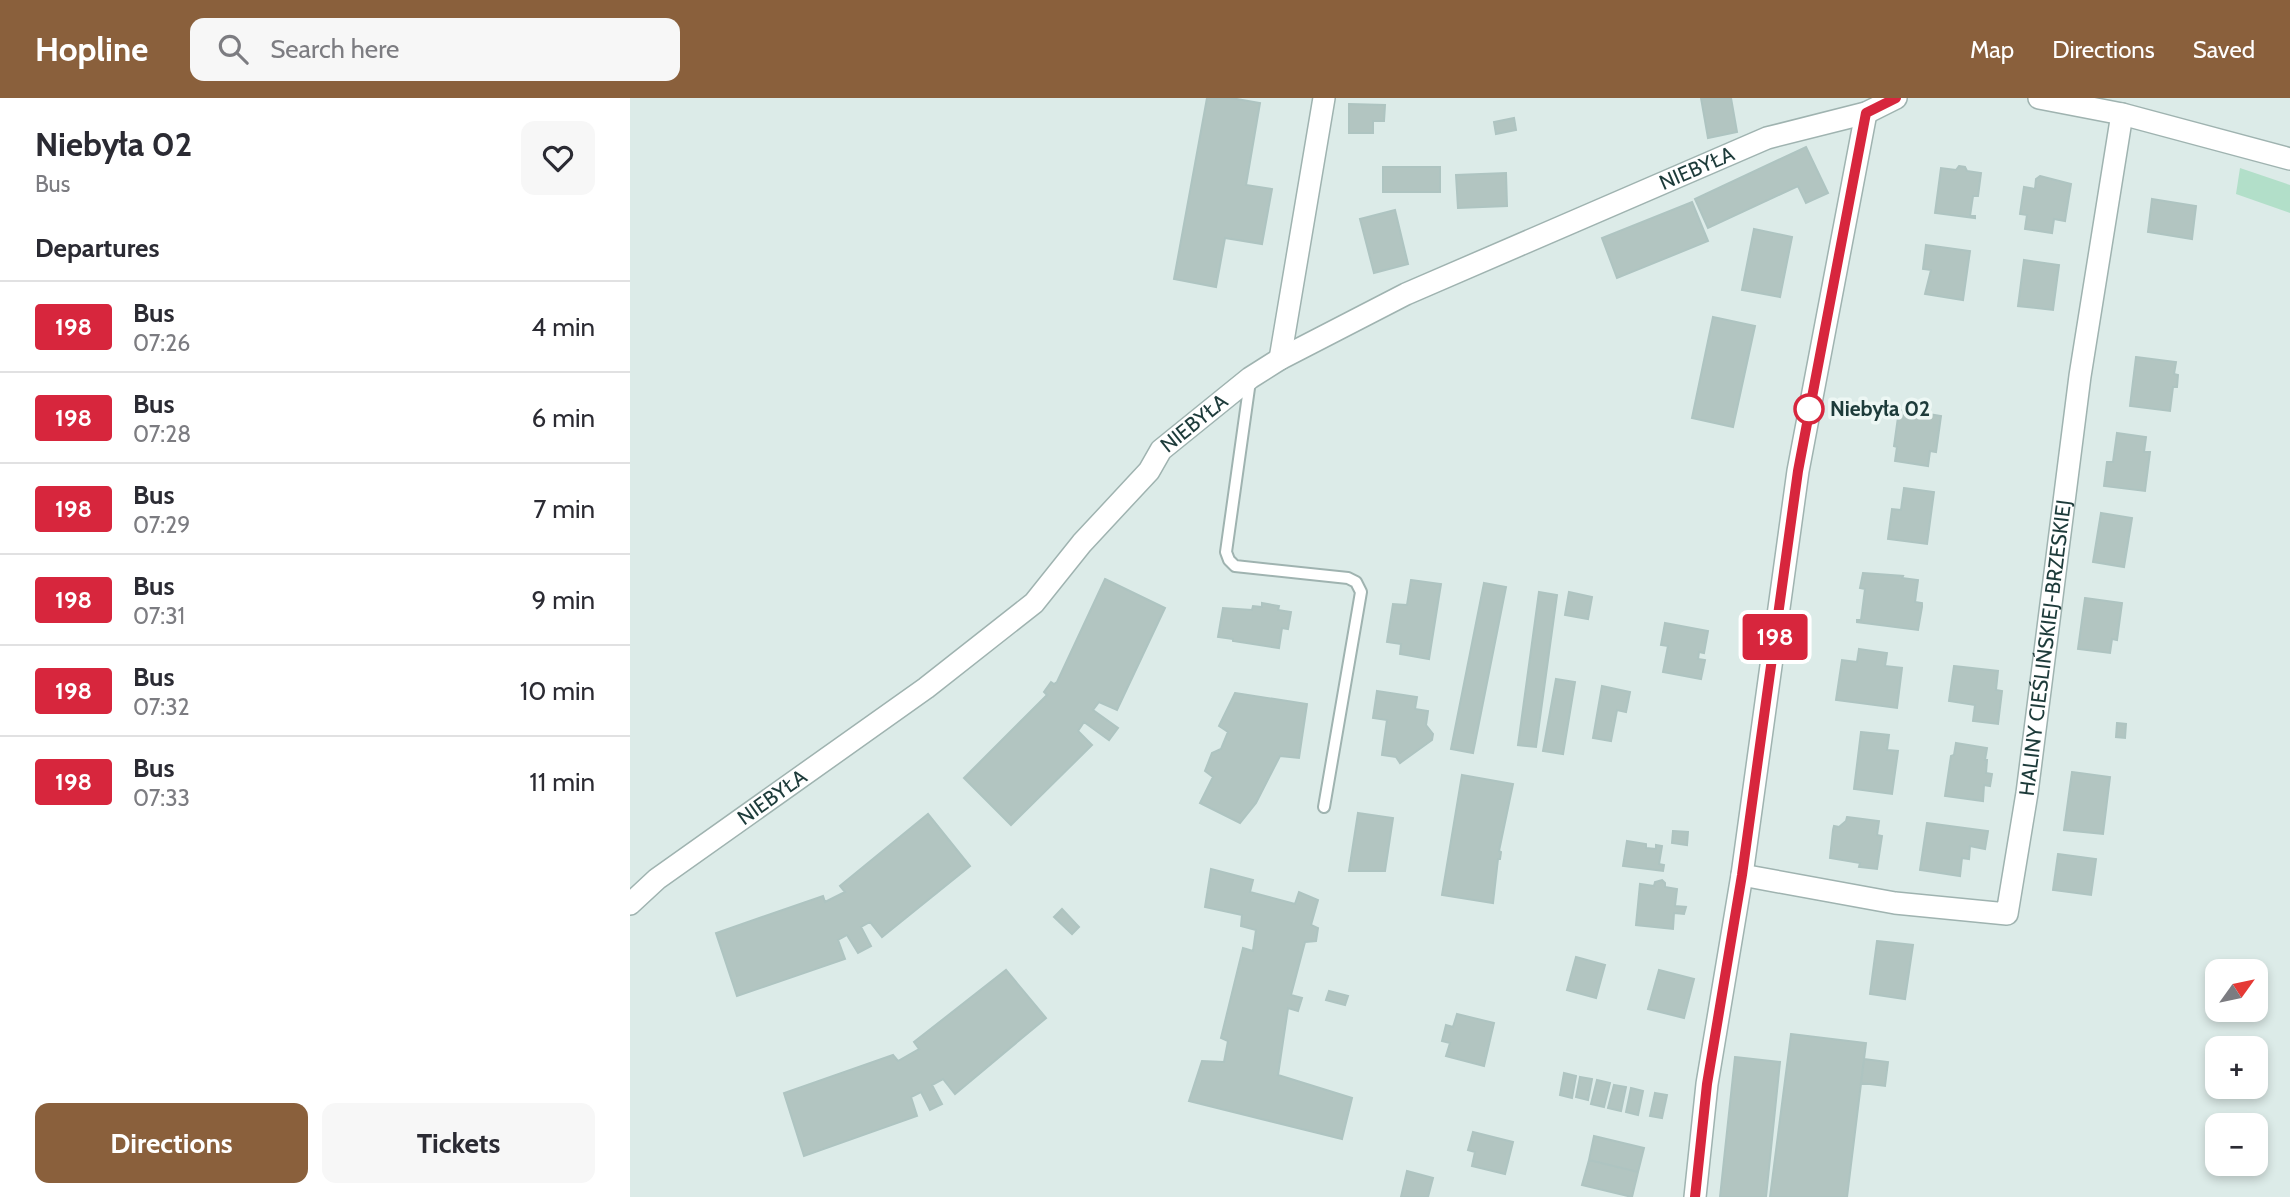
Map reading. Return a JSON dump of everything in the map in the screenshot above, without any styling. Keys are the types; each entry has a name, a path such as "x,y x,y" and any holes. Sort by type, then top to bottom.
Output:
{"street":[{"path":"1280,359 1324,98"},
{"name":"NIEBYŁA","path":"630,904 657,879 926,688 1034,603 1082,543 1149,471 1161,450 1250,379 1280,359 1406,294 1767,138 1866,113 1896,98"},
{"path":"2039,98 2122,114 2290,159"},
{"path":"1695,1197 1707,1084 1742,875 1798,471 1866,113"},
{"name":"HALINY CIEŚLIŃSKIEJ-BRZESKIEJ","path":"1742,875 1895,903 2007,914 2027,793 2080,376 2122,114"}],"lane":[{"path":"1250,379 1226,552 1228,560 1235,566 1348,578 1356,582 1361,592 1324,807"}],"green space":[{"path":"2240,168 2290,185 2290,213 2236,194"}],"building":[{"path":"1207,98 1231,98 1260,103 1246,185 1272,189 1262,244 1225,238 1216,287 1174,279"},
{"path":"1701,98 1731,98 1737,132 1708,138"},
{"path":"1349,104 1385,105 1384,121 1373,121 1373,133 1349,133"},
{"path":"1514,118 1516,130 1496,134 1494,122"},
{"path":"1806,147 1828,193 1806,203 1798,186 1708,228 1695,199"},
{"path":"1959,166 1965,167 1967,171 1981,173 1978,196 1973,196 1970,216 1975,218 1935,213 1941,168 1956,170"},
{"path":"1383,167 1440,167 1440,192 1383,192"},
{"path":"1506,173 1507,206 1458,208 1456,175"},
{"path":"2040,176 2071,184 2065,221 2054,219 2052,233 2025,229 2027,215 2020,214 2024,187 2035,189 2036,179"},
{"path":"2152,199 2196,206 2192,239 2148,232"},
{"path":"1692,202 1708,241 1617,278 1602,238"},
{"path":"1395,210 1408,264 1374,273 1360,219"},
{"path":"1754,229 1792,237 1780,297 1742,290"},
{"path":"1926,245 1970,251 1963,300 1925,294 1931,270 1923,269"},
{"path":"2024,260 2059,265 2053,310 2018,306"},
{"path":"1713,317 1755,326 1733,427 1692,418"},
{"path":"2136,357 2176,362 2174,374 2178,375 2177,387 2173,387 2170,411 2130,406"},
{"path":"1899,410 1928,412 1941,416 1936,452 1930,451 1928,466 1895,461 1897,447 1894,446"},
{"path":"2117,433 2146,437 2144,452 2150,452 2145,491 2104,486 2107,462 2113,462"},
{"path":"1904,488 1934,492 1927,544 1888,539 1892,509 1901,510"},
{"path":"2101,513 2132,518 2124,567 2093,562"},
{"path":"1863,573 1918,580 1915,602 1922,603 1922,607 1918,630 1857,622 1861,620 1865,589 1860,588"},
{"path":"1105,579 1165,608 1117,710 1099,702 1093,710 1118,728 1109,740 1084,722 1078,731 1092,745 1011,825 964,778 1047,695 1044,692 1051,682 1057,682"},
{"path":"1411,580 1441,584 1429,659 1400,654 1401,644 1387,642 1393,604 1407,605"},
{"path":"1484,583 1506,587 1473,753 1451,749"},
{"path":"1539,592 1557,595 1536,747 1518,745"},
{"path":"1569,592 1592,597 1588,619 1565,615"},
{"path":"2085,598 2122,603 2117,640 2112,639 2110,653 2078,649"},
{"path":"1262,603 1279,606 1278,610 1291,612 1288,629 1282,628 1279,648 1218,637 1223,608 1252,610 1253,606 1262,607"},
{"path":"1665,623 1708,631 1704,653 1699,652 1698,659 1705,660 1701,679 1663,672 1668,646 1661,645"},
{"path":"1859,649 1887,653 1885,666 1902,668 1897,708 1836,700 1842,660 1857,662"},
{"path":"1954,666 1998,671 1996,690 2002,691 1998,724 1973,721 1975,705 1949,701"},
{"path":"1556,679 1575,682 1563,754 1543,751"},
{"path":"1602,686 1630,692 1626,712 1617,710 1611,741 1593,738"},
{"path":"1377,691 1417,697 1415,709 1428,711 1426,725 1433,734 1432,740 1400,763 1396,757 1382,755 1387,720 1373,718"},
{"path":"1235,693 1307,704 1299,758 1280,756 1256,803 1240,823 1200,803 1213,777 1205,771 1212,753 1221,749 1228,732 1219,726"},
{"path":"2117,723 2126,724 2125,738 2116,737"},
{"path":"1861,732 1889,735 1887,750 1898,751 1892,794 1854,789"},
{"path":"1956,743 1987,748 1986,773 1992,774 1990,786 1984,785 1983,801 1945,796 1951,756 1954,755"},
{"path":"2072,772 2110,777 2103,834 2064,830"},
{"path":"1462,775 1513,784 1499,851 1501,852 1493,903 1442,895"},
{"path":"1358,813 1393,818 1385,871 1349,871"},
{"path":"928,814 970,866 882,937 870,922 861,927 871,946 858,953 847,935 838,940 845,959 737,996 716,933 823,896 825,902 845,892 840,886"},
{"path":"1847,817 1879,821 1877,835 1882,836 1877,869 1859,867 1860,863 1830,858 1834,826 1839,827"},
{"path":"1927,823 1988,831 1985,849 1970,846 1969,859 1962,858 1960,876 1920,870"},
{"path":"1673,831 1688,832 1687,845 1672,843"},
{"path":"1627,841 1646,844 1646,848 1656,849 1656,845 1662,846 1659,864 1664,865 1663,871 1623,866"},
{"path":"2058,854 2096,859 2091,895 2053,890"},
{"path":"1211,869 1253,880 1250,892 1295,904 1299,892 1318,900 1311,925 1318,928 1316,941 1305,942 1291,995 1302,998 1298,1011 1288,1008 1278,1075 1352,1098 1342,1139 1189,1101 1202,1061 1224,1062 1228,1041 1221,1038 1243,948 1253,951 1256,930 1241,926 1242,915 1205,907"},
{"path":"1662,880 1665,887 1677,889 1675,906 1686,907 1684,914 1674,913 1673,929 1636,925 1640,884 1654,886 1655,882"},
{"path":"1062,909 1079,927 1072,934 1054,917"},
{"path":"1877,941 1913,945 1905,999 1870,994"},
{"path":"1576,957 1605,965 1596,998 1567,990"},
{"path":"1006,970 1046,1018 955,1094 943,1079 932,1085 942,1104 930,1110 921,1092 911,1097 917,1116 804,1156 784,1093 893,1055 898,1061 919,1049 914,1042"},
{"path":"1659,970 1694,979 1684,1018 1648,1009"},
{"path":"1329,991 1348,996 1345,1005 1326,1000"},
{"path":"1457,1014 1494,1023 1484,1066 1446,1056 1450,1043 1442,1041 1446,1025 1453,1027"},
{"path":"1791,1034 1866,1043 1847,1197 1770,1197"},
{"path":"1735,1057 1780,1062 1766,1197 1720,1197"},
{"path":"1864,1059 1888,1062 1885,1086 1861,1083"},
{"path":"1564,1073 1576,1076 1572,1098 1560,1095"},
{"path":"1580,1077 1592,1079 1588,1100 1576,1097"},
{"path":"1597,1080 1610,1083 1604,1107 1591,1104"},
{"path":"1614,1085 1626,1087 1621,1111 1608,1108"},
{"path":"1631,1088 1643,1091 1638,1115 1626,1112"},
{"path":"1655,1093 1667,1095 1662,1118 1650,1116"},
{"path":"1473,1132 1513,1142 1505,1174 1472,1166 1475,1152 1468,1150"},
{"path":"1594,1136 1644,1148 1638,1172 1589,1160"},
{"path":"1589,1160 1638,1172 1632,1197 1582,1185"},
{"path":"1407,1171 1433,1178 1428,1197 1401,1197"}],"bus line":[{"name":"198","path":"1695,1197 1707,1084 1742,875 1798,471 1811,398 1866,113 1896,98"}],"place":[{"name":"Niebyła 02","path":"1809,409"}]}
